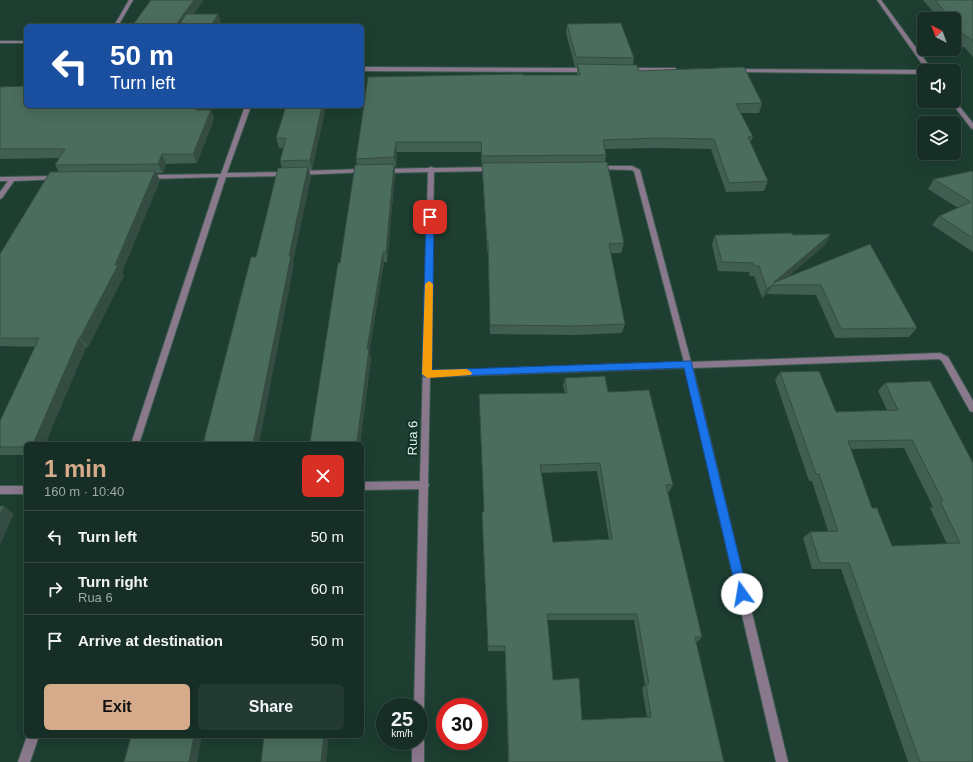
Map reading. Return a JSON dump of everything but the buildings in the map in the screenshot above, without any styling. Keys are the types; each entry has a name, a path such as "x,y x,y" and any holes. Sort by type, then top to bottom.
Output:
{"street":[{"path":"117,24 131,0"},
{"path":"880,0 925,64"},
{"path":"0,42 24,42"},
{"path":"364,69 592,70"},
{"path":"623,70 679,70"},
{"path":"726,71 917,72"},
{"path":"137,442 223,176 247,108"},
{"path":"958,108 973,127"},
{"path":"593,168 632,168 637,170 688,364 782,762"},
{"name":"Rua 6","path":"419,698 431,169"},
{"path":"377,171 501,169"},
{"path":"137,177 223,176 369,171"},
{"path":"0,179 67,178"},
{"path":"0,197 12,179"},
{"path":"427,374 940,356 946,359 973,409"},
{"path":"364,486 425,486"},
{"path":"0,490 24,490"},
{"path":"24,762 32,738"},
{"path":"418,750 418,762"}],"slow traffic":[{"path":"429,284 427,374 467,373"}],"route":[{"path":"430,217 427,374 688,364 742,594"}]}
